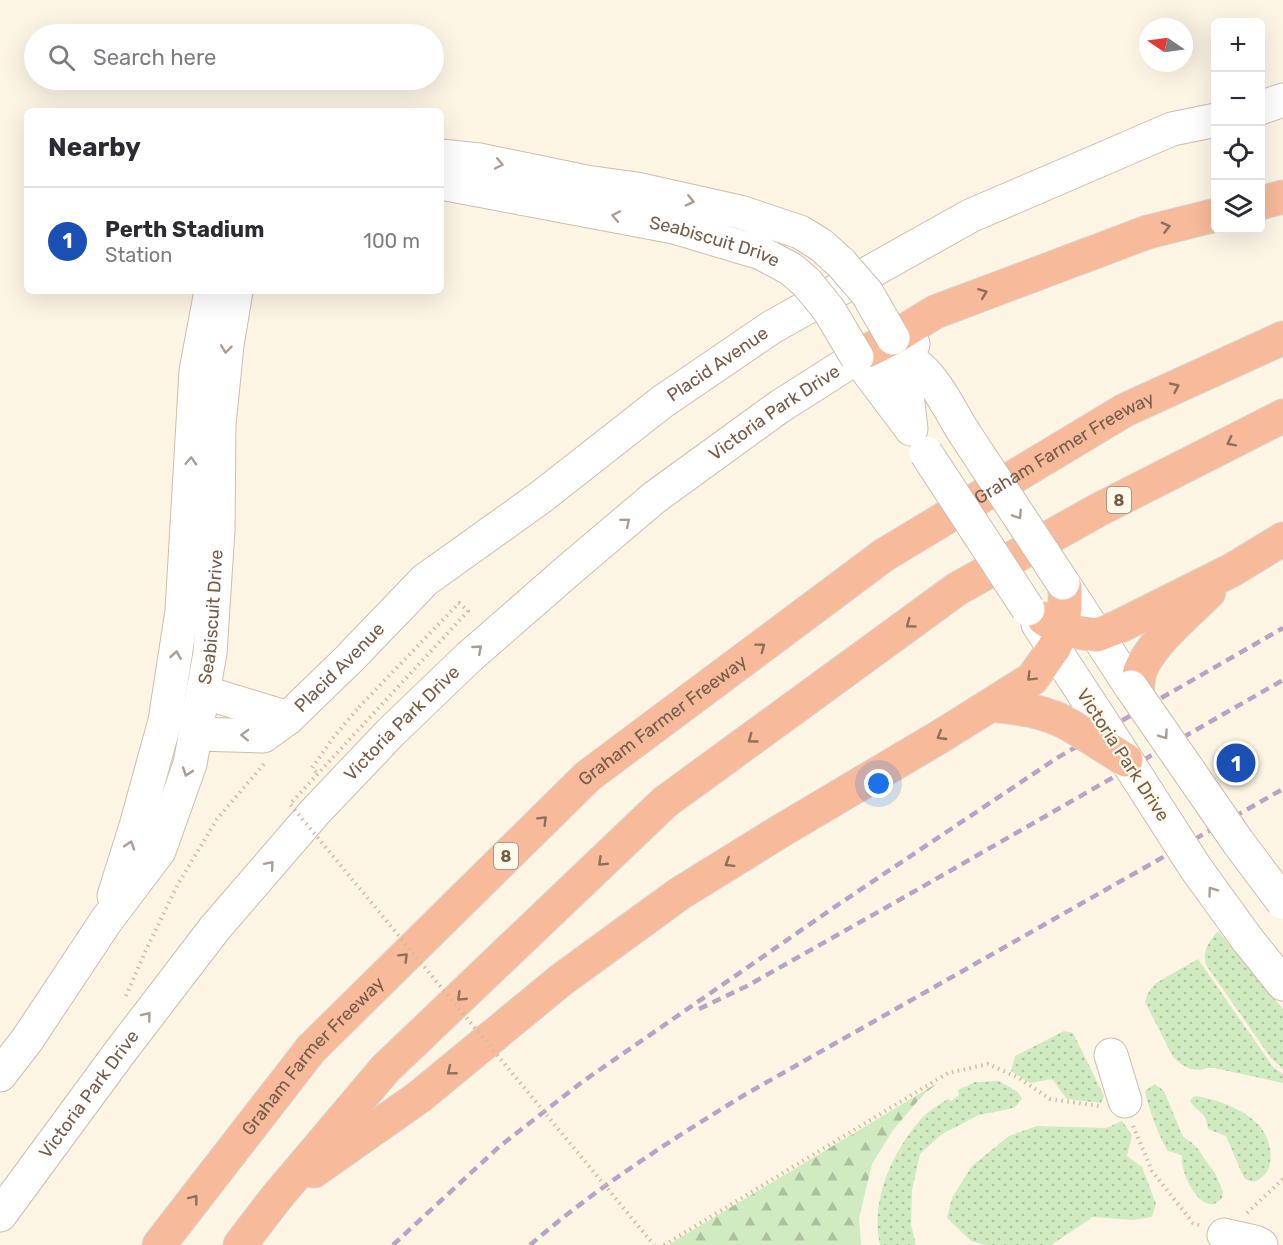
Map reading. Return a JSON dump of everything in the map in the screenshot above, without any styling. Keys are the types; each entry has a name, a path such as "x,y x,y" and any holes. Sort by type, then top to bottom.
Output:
{"highway":[{"path":"1265,202 1283,197"},
{"path":"881,351 935,312 1148,232 1211,215"},
{"name":"Graham Farmer Freeway","path":"159,1245 311,1049 588,776 884,555 1125,410 1283,338"},
{"name":"8","path":"240,1245 276,1198 385,1069 665,802 957,589 1100,509 1283,416"},
{"path":"1058,639 1097,635 1120,626 1232,570 1283,539"},
{"path":"1135,688 1140,672 1152,652 1173,627 1232,570"},
{"path":"276,1198 419,1097 561,980 679,894 1032,679 1058,639 1065,608 1065,587"},
{"path":"1028,609 1058,639"},
{"path":"991,705 1029,710 1060,719 1083,718 1126,760"}],"street":[{"path":"1265,106 1283,100"},
{"name":"Placid Avenue","path":"196,734 263,736 288,718 425,580 541,497 663,402 772,327 970,216 1172,129 1211,121"},
{"name":"Seabiscuit Drive","path":"444,156 479,160 586,182 637,189 740,212 800,232 821,245 841,263 867,293 881,351 919,441"},
{"name":"Seabiscuit Drive","path":"444,184 674,227 760,253 791,269 807,283 829,310 881,351"},
{"name":"Seabiscuit Drive","path":"106,921 165,722 182,611 196,371 210,294"},
{"name":"Seabiscuit Drive","path":"0,1075 27,1040 106,921 159,851 190,764 211,642 218,530 219,425 227,345 236,294"},
{"path":"881,351 917,365 933,382 1097,635 1238,842 1283,902"},
{"path":"881,351 903,379 919,441 1028,609"},
{"name":"Victoria Park Drive","path":"0,1215 120,1052 216,928 315,812 390,733 468,658 655,497 779,407 881,351"},
{"name":"Victoria Park Drive","path":"1058,639 1083,718"},
{"path":"203,692 288,718"},
{"name":"Victoria Park Drive","path":"1126,760 1195,867 1246,939 1283,984"},
{"path":"1112,1055 1125,1101"},
{"path":"1224,1235 1261,1245"}],"path":[{"path":"324,778 318,773 312,768 333,738 359,707 459,603 468,611 323,769 315,777 291,804 654,1245"},
{"path":"664,1245 948,1073 988,1064 1019,1078 1050,1099 1107,1107 1125,1101 1152,1171 1193,1223 1224,1235 1283,1179"}],"green space":[{"path":"1218,931 1283,1009 1283,1069 1271,1058 1206,965 1206,951"},
{"path":"1198,959 1273,1067 1283,1074 1283,1083 1214,1068 1190,1069 1173,1057 1145,1002 1156,983"},
{"path":"1064,1031 1073,1033 1104,1096 1101,1103 1067,1099 1052,1079 1030,1083 1011,1071 1015,1056"},
{"path":"999,1081 1018,1092 1022,1099 1014,1108 979,1115 942,1134 920,1154 912,1190 911,1225 916,1245 880,1245 878,1211 881,1194 893,1162 911,1132 930,1111 948,1099 951,1101 959,1095 958,1090 975,1082"},
{"path":"939,1082 923,1095 893,1130 872,1164 859,1218 861,1245 668,1245"},
{"path":"1155,1084 1164,1091 1183,1137 1198,1149 1215,1173 1223,1192 1221,1199 1214,1204 1207,1204 1195,1194 1186,1178 1182,1156 1168,1151 1161,1138 1145,1091"},
{"path":"1196,1096 1226,1104 1246,1114 1261,1128 1268,1141 1271,1159 1268,1170 1261,1178 1252,1181 1244,1178 1226,1136 1208,1129 1204,1115 1190,1101"},
{"path":"1122,1121 1132,1135 1127,1156 1142,1167 1156,1204 1152,1217 1132,1220 1093,1217 1051,1245 986,1245 971,1241 947,1218 952,1198 972,1166 1009,1136 1037,1126 1106,1128"}],"railway":[{"path":"393,1245 500,1146 582,1082 839,904 1057,758 1283,628"},
{"path":"699,1009 747,986 1283,680"},
{"path":"530,1245 608,1184 746,1094 1283,789"}],"place":[{"name":"Perth Stadium","path":"1236,763"}]}
